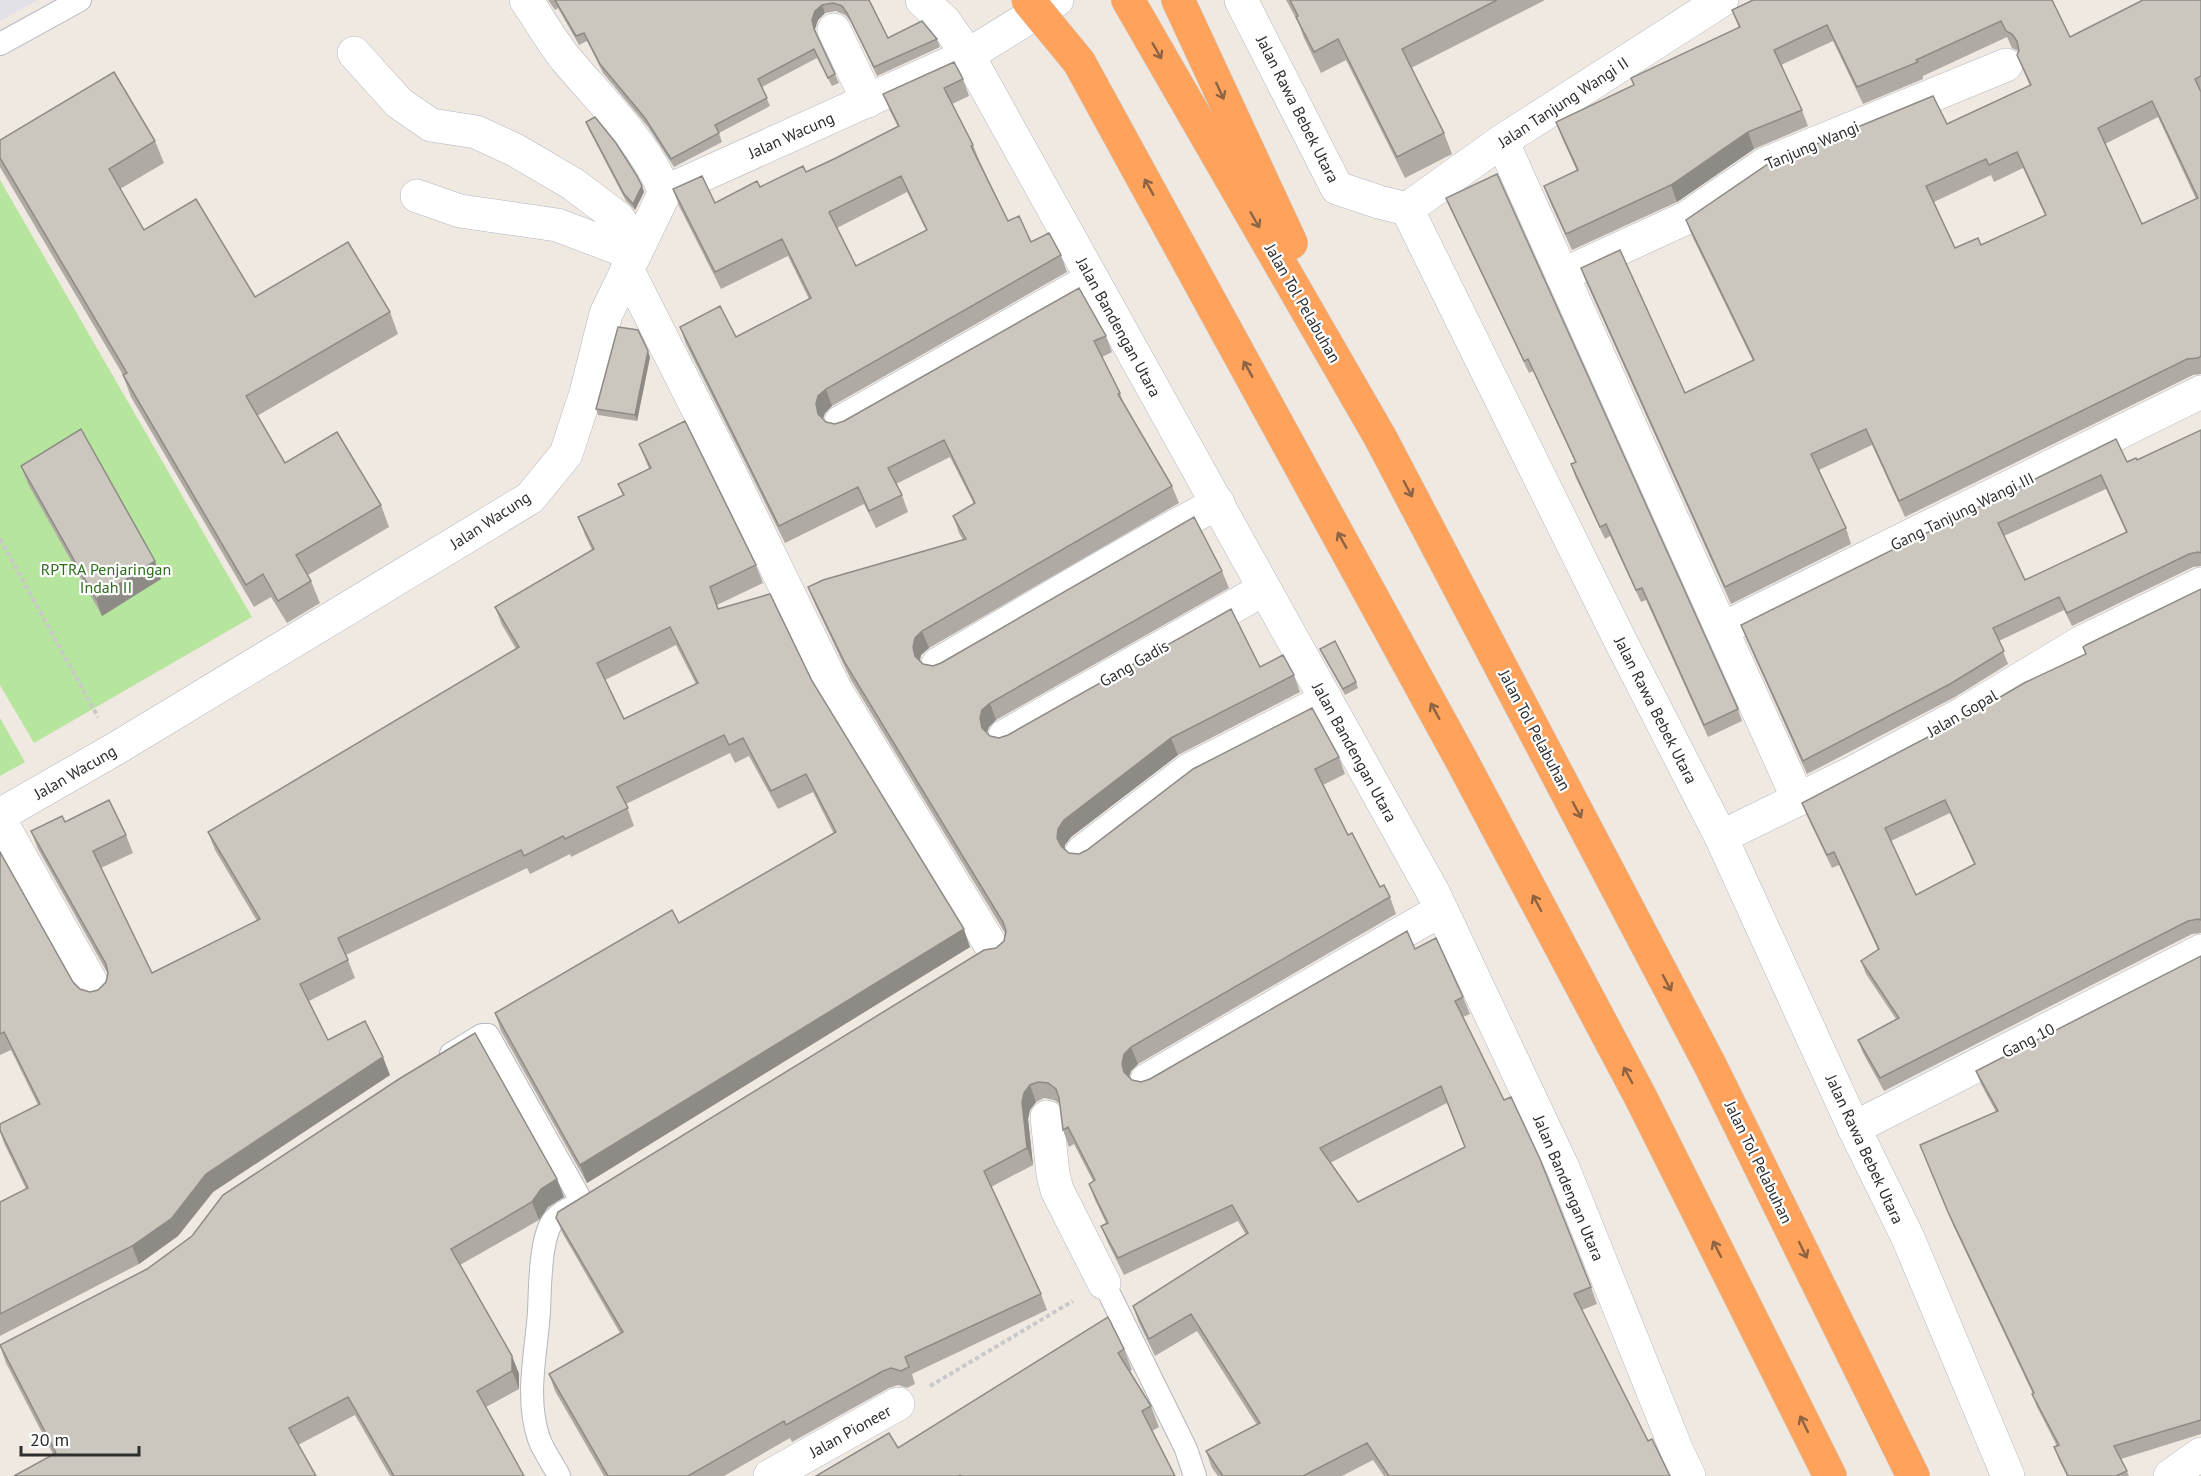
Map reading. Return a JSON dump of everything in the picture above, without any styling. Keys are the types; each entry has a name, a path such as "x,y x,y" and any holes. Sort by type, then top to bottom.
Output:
{"highway":[{"path":"1028,0 1079,62"},
{"path":"1045,0 1463,762 1645,1107 1830,1476"},
{"name":"Jalan Tol Pelabuhan","path":"1128,0 1380,437 1710,1065 1913,1476"},
{"path":"1178,0 1380,437"}],"street":[{"path":"526,0 563,55 635,141 657,172 664,192"},
{"name":"Jalan Bandengan Utara","path":"922,0 945,22 968,55 1218,503 1441,910 1563,1168 1689,1476"},
{"name":"Jalan Wacung","path":"0,815 116,749 530,498 566,454 586,393 606,314 664,192 968,55 1057,0"},
{"name":"Jalan Rawa Bebek Utara","path":"1241,0 1337,188 1407,209 1720,837 1854,1128 1908,1238 2008,1476"},
{"name":"Jalan Tanjung Wangi II","path":"1407,209 1502,141 1722,0"},
{"path":"834,30 868,101"},
{"path":"354,53 399,103 431,126 476,132 515,150 573,184 618,218 725,463 835,689 983,955"},
{"name":"Tanjung Wangi","path":"1562,275 1686,218 1765,164 2006,65"},
{"path":"1502,141 1798,799"},
{"path":"417,196 460,211 557,225 633,256"},
{"path":"841,422 1092,279"},
{"name":"Gang Tanjung Wangi III","path":"1722,629 2201,393"},
{"path":"938,664 1142,543 1218,503"},
{"name":"Jalan Gopal","path":"1720,837 1852,773 1964,713 2082,642 2201,584"},
{"name":"Gang Gadis","path":"1005,736 1264,589"},
{"path":"1082,852 1189,770 1326,700"},
{"path":"0,820 96,991"},
{"path":"1147,1080 1441,910"},
{"name":"Gang 10","path":"1854,1128 2201,951"},
{"path":"1047,1117 1057,1190 1104,1283"},
{"name":"Jalan Pioneer","path":"770,1476 898,1404"}],"lane":[{"path":"0,44 80,0"},
{"path":"436,1064 482,1035 488,1035 582,1202"},
{"path":"559,1476 539,1439 532,1401 532,1362 543,1254 552,1222 602,1190"},
{"path":"1104,1283 1186,1449 1195,1476"}],"path":[{"path":"0,539 116,749"},
{"path":"898,1404 1104,1283"}],"shaded area":[{"path":"0,0 38,0 0,21"}],"green space":[{"name":"RPTRA Penjaringan Indah II","path":"0,180 252,617 34,743 0,685"},
{"path":"0,718 25,762 0,776"}],"building":[{"path":"555,0 869,0 888,38 922,21 937,39 874,67 842,6 833,3 822,5 815,11 812,20 835,74 828,78 814,49 758,79 767,98 715,125 719,133 671,159 645,118 600,64 584,33 576,36"},
{"path":"1290,0 1497,0 1402,49 1444,133 1397,157 1338,39 1314,52"},
{"path":"1753,0 2052,0 2070,37 2143,0 2201,0 2201,76 2195,79 2201,92 2201,356 2187,359 1899,501 1866,429 1811,454 1846,528 1725,587 1581,268 1620,250 1685,393 1754,360 1686,220 1768,164 1933,96 1947,124 2031,85 2017,55 2019,51 2017,41 2012,34 2006,31 2001,21 1916,60 1918,62 1857,87 1827,25 1774,50 1802,110 1748,132 1671,185 1566,234 1544,186 1578,170 1556,122 1634,85 1631,78 1740,27 1732,10","holes":["2152,101 2198,198 2142,224 2098,128","2017,152 2046,215 1981,245 1978,238 1955,248 1926,186 1986,159 1989,165"]},
{"path":"954,62 963,79 944,88 1008,221 1019,216 1031,242 1049,233 1061,255 826,389 818,396 816,404 818,414 826,422 835,424 844,421 1079,288 1106,336 1094,341 1120,393 1118,394 1172,486 922,631 915,638 913,647 915,656 923,664 933,666 941,663 1194,517 1222,571 990,703 982,710 980,718 982,728 990,736 999,738 1008,735 1231,609 1260,667 1283,655 1294,675 1171,738 1064,820 1058,829 1057,838 1061,846 1069,853 1079,854 1087,850 1193,769 1312,708 1339,757 1315,769 1348,835 1352,833 1380,887 1384,885 1390,897 1131,1047 1124,1054 1122,1064 1124,1072 1132,1080 1141,1082 1150,1079 1407,931 1415,949 1436,938 1463,997 1455,1001 1504,1100 1511,1097 1540,1159 1591,1287 1574,1294 1648,1441 1652,1439 1670,1476 1389,1476 1367,1443 1303,1476 1223,1476 1206,1451 1260,1423 1191,1314 1149,1339 1133,1306 1248,1233 1232,1205 1118,1258 1101,1226 1108,1223 1089,1184 1095,1180 1068,1127 1063,1130 1056,1089 1048,1083 1038,1082 1030,1085 1024,1093 1022,1102 1027,1148 984,1171 1041,1294 905,1357 909,1367 901,1371 891,1368 883,1371 786,1425 784,1421 688,1476 608,1476 549,1374 623,1332 556,1218 558,1212 984,950 996,948 1004,941 1006,931 1003,922 845,663 808,587 823,580 966,539 953,516 975,503 944,440 888,468 902,495 869,511 858,487 779,526 680,327 720,306 736,337 811,298 782,239 715,272 673,189 702,176 715,203 757,181 760,187 803,166 806,172 899,126 883,94","holes":["901,176 927,230 856,266 829,212","1441,1086 1465,1147 1358,1202 1320,1148"]},
{"path":"114,72 155,141 109,169 144,230 196,199 255,297 348,242 390,312 246,396 285,463 337,432 381,505 296,555 311,581 278,601 263,574 246,585 123,375 127,373 0,158 0,140"},
{"path":"595,117 616,143 642,186 633,204 624,194 586,122"},
{"path":"1497,174 1738,709 1704,725 1642,588 1636,590 1606,524 1600,527 1571,464 1576,462 1528,359 1524,361 1446,198"},
{"path":"618,327 638,330 648,351 635,415 596,409"},
{"path":"685,421 756,565 710,587 718,609 770,594 812,681 964,929 580,1165 495,1013 672,910 679,923 836,832 806,774 771,791 743,738 729,745 724,735 617,787 628,808 565,839 563,836 524,856 521,850 338,938 348,960 300,984 328,1040 365,1021 383,1057 206,1174 172,1218 132,1246 0,1314 0,1202 28,1188 0,1130 0,1124 40,1104 4,1032 0,1034 0,852 73,982 80,989 90,992 98,990 106,982 108,973 106,964 31,831 62,816 65,822 109,800 126,835 93,851 152,973 260,919 208,832 519,647 495,607 594,549 578,517 624,495 618,484 651,468 639,444","holes":["670,627 698,683 624,719 597,663"]},
{"path":"81,429 155,561 96,599 21,466"},
{"path":"2201,430 2201,553 2189,554 2067,613 2059,597 1993,628 2004,651 1950,684 1803,761 1741,625 2116,439 2127,462 2136,458 2137,460","holes":["2101,475 2127,532 2025,580 1998,523"]},
{"path":"2201,589 2201,920 2188,921 1880,1078 1858,1040 1899,1018 1861,961 1879,949 1834,852 1827,855 1802,803 1968,716 2024,683 2086,654 2083,647","holes":["1945,800 1975,864 1916,895 1885,828"]},
{"path":"1335,641 1356,682 1343,689 1320,649"},
{"path":"2201,956 2201,1420 2114,1446 2127,1471 2116,1476 2068,1476 2054,1447 2059,1445 2032,1394 2034,1393 1948,1212 1920,1145 1998,1111 1976,1071"},
{"path":"475,1033 557,1179 541,1189 532,1202 451,1249 512,1356 512,1371 477,1391 524,1476 394,1476 348,1397 289,1428 316,1476 14,1476 56,1453 0,1345 147,1269 192,1236 223,1195 399,1079"},
{"path":"1108,1317 1124,1349 1118,1353 1151,1406 1142,1411 1175,1476 816,1476 889,1433 898,1448"}]}
